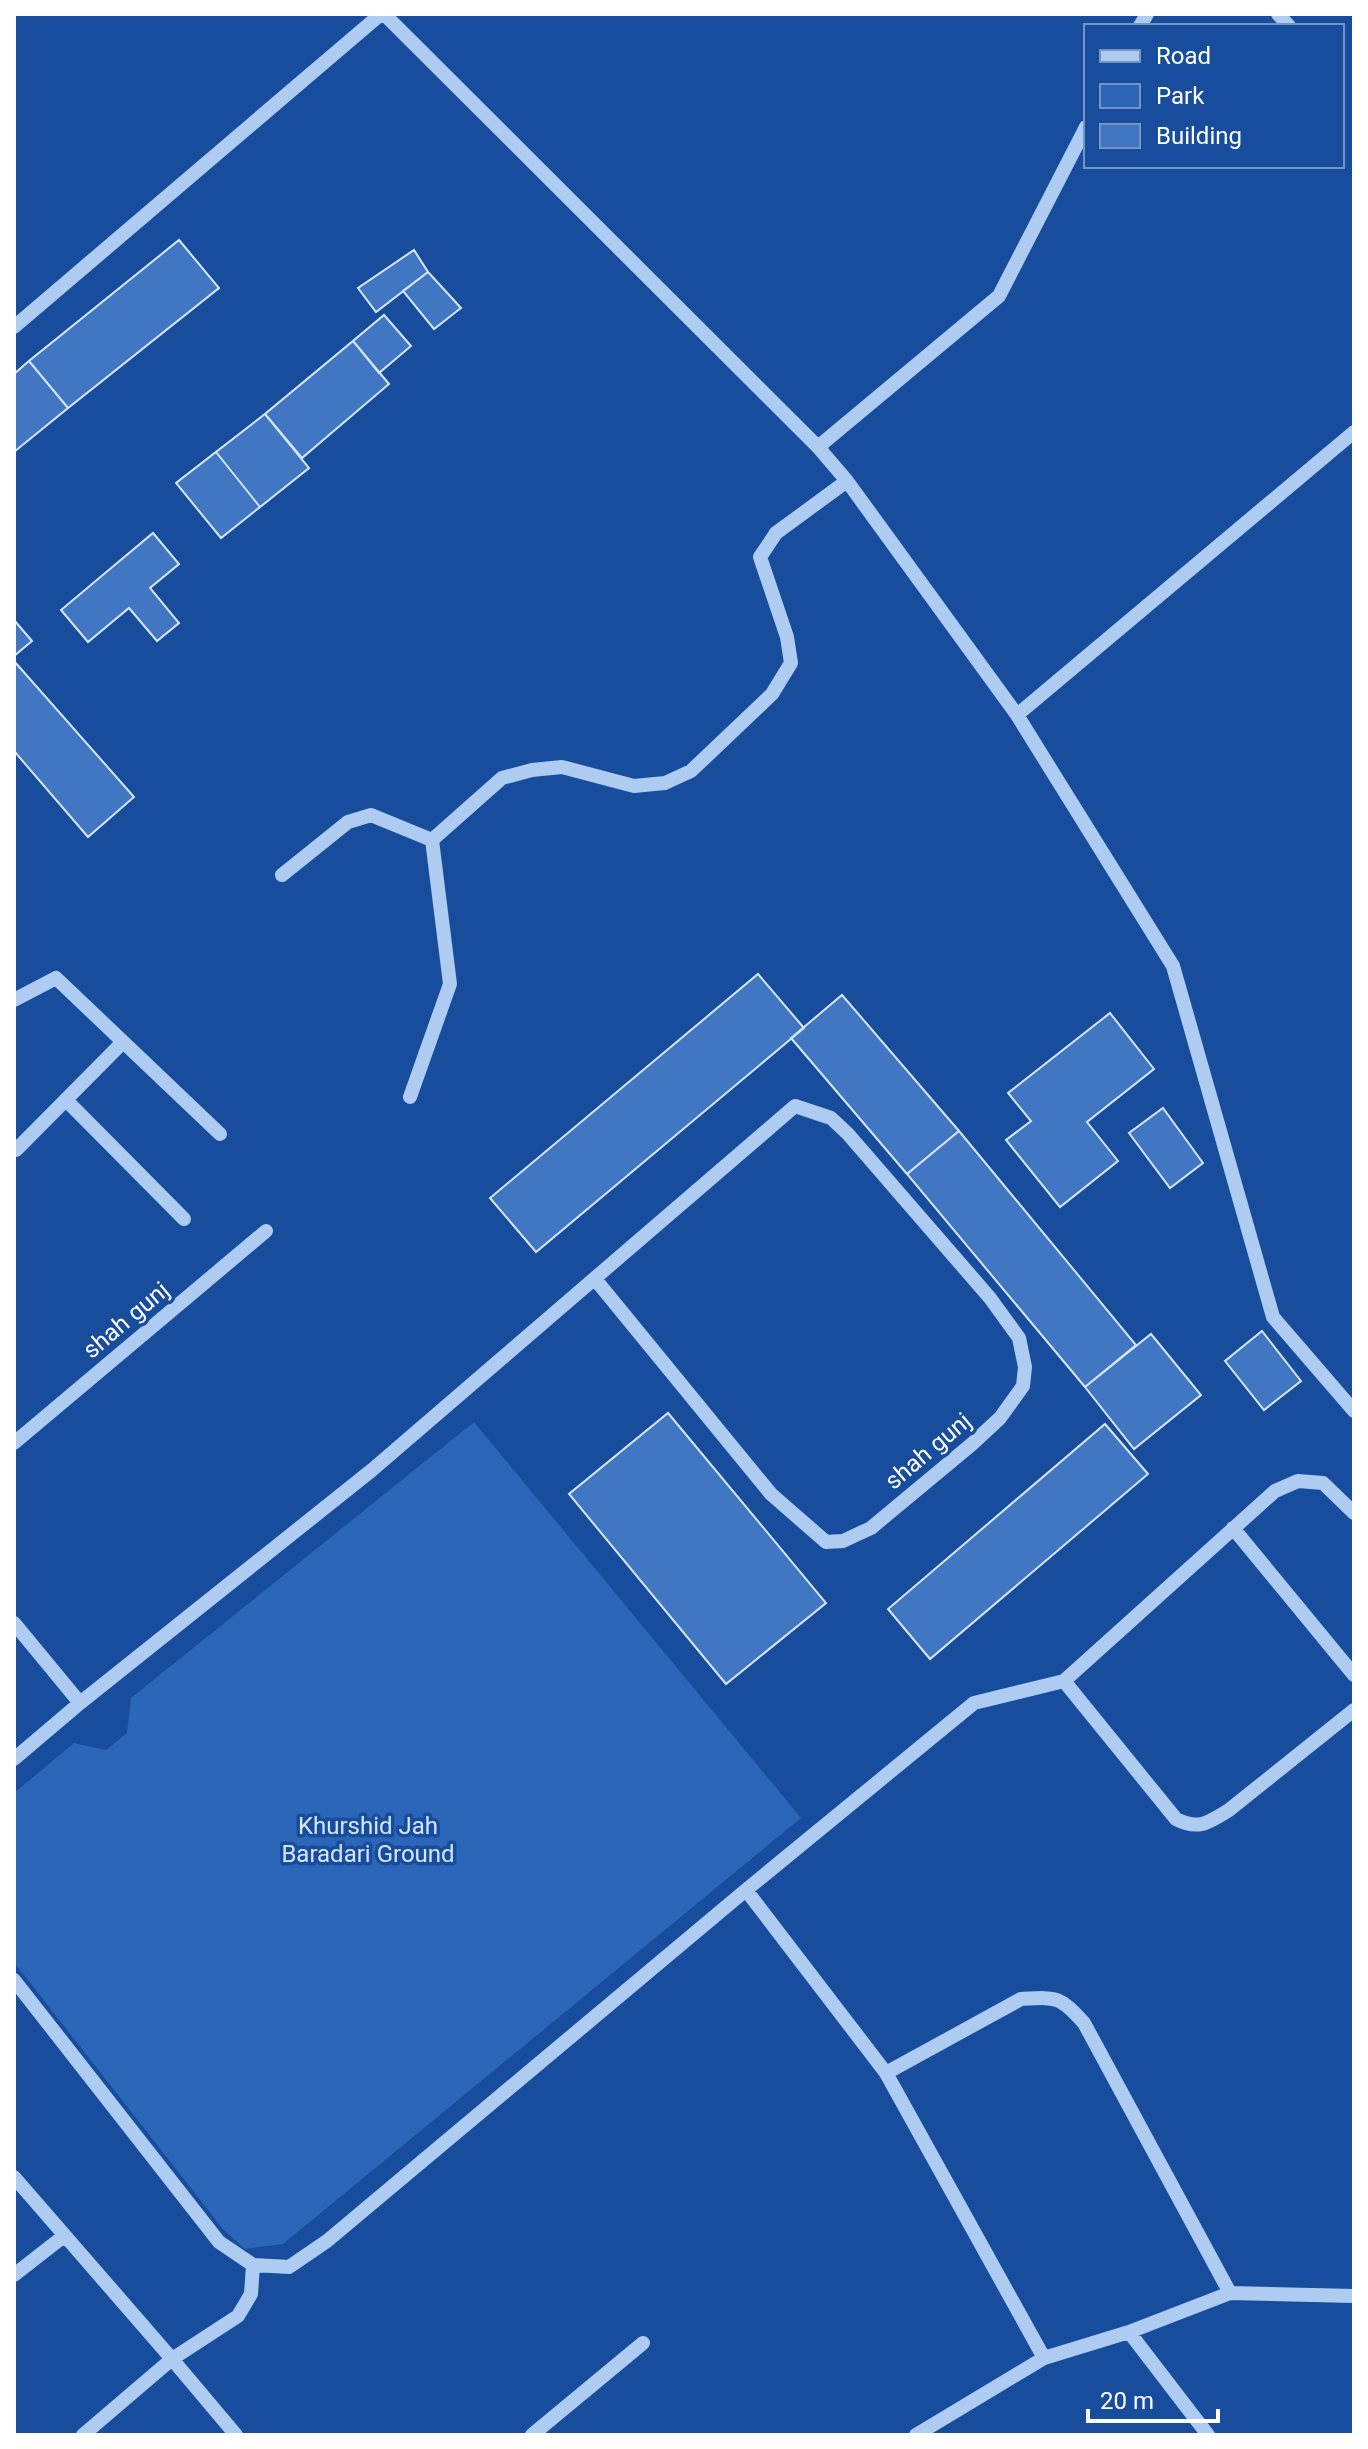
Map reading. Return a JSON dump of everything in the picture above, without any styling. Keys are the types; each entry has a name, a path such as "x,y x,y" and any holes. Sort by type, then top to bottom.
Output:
{"street":[{"path":"14,327 382,14 818,447 847,481 1017,715 1173,966 1273,1317 1354,1411"},
{"path":"818,447 999,296 1084,131"},
{"path":"1017,715 1354,432"},
{"path":"432,840 502,778 532,770 562,767 634,786 665,783 691,771 772,694 791,663 787,637 760,557 776,533 847,481"},
{"path":"282,875 348,822 371,815 432,840"},
{"path":"410,1097 450,984 432,840"},
{"path":"14,1000 56,978 220,1134"},
{"path":"16,1150 123,1042"},
{"path":"66,1100 184,1219"},
{"name":"shah gunj","path":"795,1106 831,1118 848,1134 990,1298 1019,1338 1025,1367 1023,1386 1000,1418 871,1528 843,1541 826,1542 771,1494 595,1279 795,1106"},
{"name":"shah gunj","path":"14,1443 266,1231"},
{"path":"14,1759 372,1470 595,1279"},
{"path":"14,1980 219,2242 253,2265 289,2267 327,2241 974,1703 1064,1681 1275,1491 1298,1481 1323,1483 1354,1513"},
{"path":"1233,1528 1354,1675"},
{"path":"14,1623 80,1703"},
{"path":"1064,1681 1176,1819 1189,1826 1208,1822 1229,1810 1350,1714"},
{"path":"746,1890 886,2073 1044,2358"},
{"path":"886,2073 1021,1999 1044,1998 1065,2002 1084,2023 1230,2293"},
{"path":"14,2177 236,2435"},
{"path":"14,2275 64,2236"},
{"path":"83,2435 172,2359 238,2316 251,2294 253,2265"},
{"path":"916,2435 1044,2358 1129,2332 1230,2293 1354,2296"},
{"path":"1129,2332 1208,2435"},
{"path":"532,2435 643,2343"}],"green space":[{"name":"Khurshid Jah Baradari Ground","path":"474,1422 801,1818 283,2244 245,2249 223,2229 14,1962 14,1793 74,1743 106,1750 127,1733 131,1698"}],"building":[{"path":"179,240 219,288 68,408 29,361"},
{"path":"414,250 428,272 376,312 358,288"},
{"path":"428,272 461,308 434,329 403,291"},
{"path":"384,315 411,346 379,373 353,341"},
{"path":"353,341 389,384 302,458 265,414"},
{"path":"29,361 68,408 14,452 14,374"},
{"path":"265,414 309,468 260,507 216,452"},
{"path":"216,452 260,507 221,538 176,483"},
{"path":"153,533 179,564 150,588 179,623 157,641 129,608 88,642 61,610"},
{"path":"14,620 32,641 14,656"},
{"path":"14,661 134,797 88,837 14,751"},
{"path":"758,974 804,1028 536,1252 490,1198"},
{"path":"842,995 959,1131 907,1174 791,1038"},
{"path":"1110,1013 1154,1069 1087,1122 1118,1161 1060,1207 1006,1140 1031,1121 1008,1093"},
{"path":"1163,1108 1203,1163 1170,1188 1129,1133"},
{"path":"959,1131 1136,1345 1085,1387 907,1174"},
{"path":"1262,1331 1301,1381 1264,1410 1225,1361"},
{"path":"1151,1334 1201,1395 1134,1449 1085,1387"},
{"path":"668,1413 826,1603 726,1684 569,1494"},
{"path":"1105,1424 1148,1474 930,1659 888,1609"}]}
